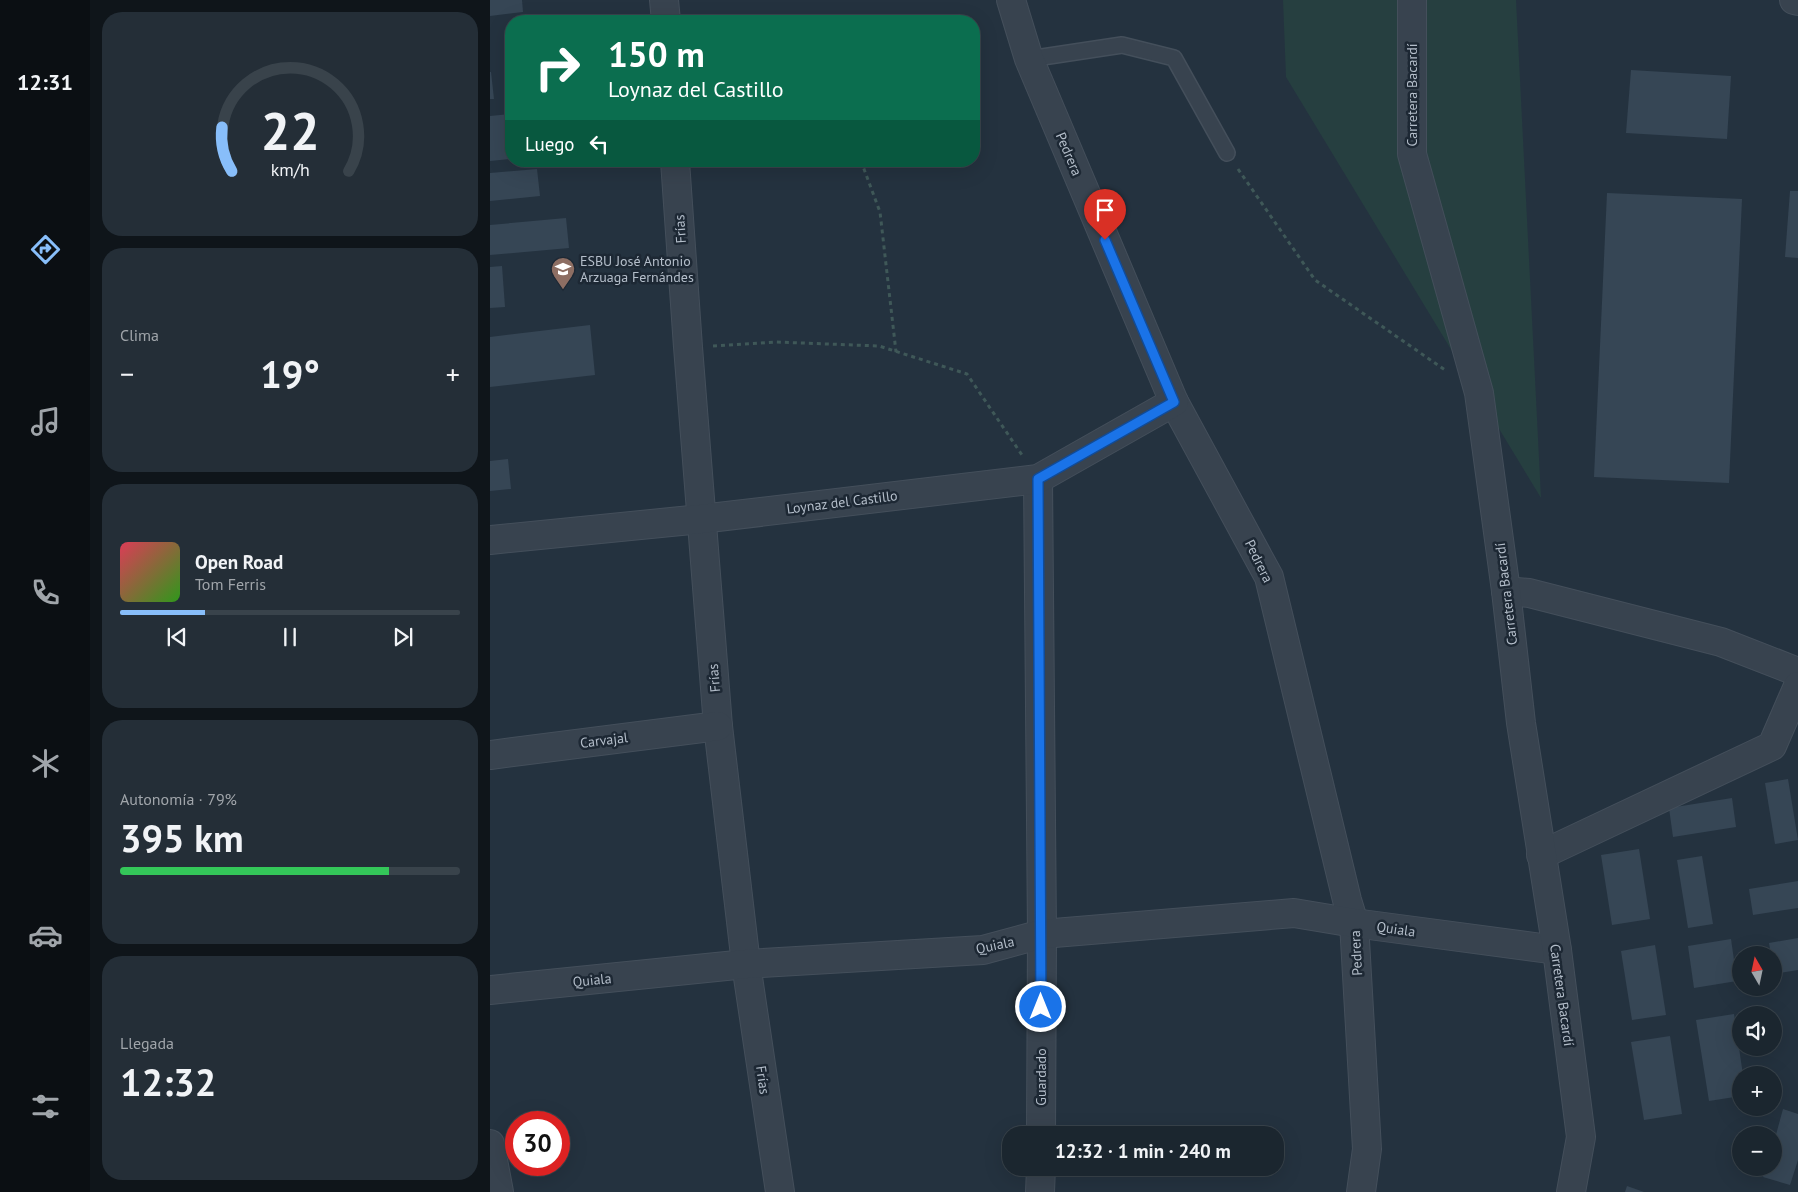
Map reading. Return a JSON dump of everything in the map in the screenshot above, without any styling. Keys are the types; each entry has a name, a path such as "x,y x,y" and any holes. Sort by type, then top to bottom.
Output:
{"street":[{"path":"664,0 665,15"},
{"name":"Pedrera","path":"1012,0 1029,59 1174,402 1269,577 1344,890 1354,923 1367,1149 1361,1192"},
{"name":"Carretera Bacardí","path":"1412,0 1412,154 1479,393 1506,591 1520,723 1557,950 1581,1136 1570,1192"},
{"path":"1794,0 1798,1"},
{"name":"Frías","path":"675,167 718,726 746,964 780,1192"},
{"name":"Loynaz del Castillo","path":"490,540 701,519 1038,479 1174,402"},
{"name":"Guardado","path":"1038,479 1042,934 1041,1126"},
{"path":"1506,591 1529,593 1721,642 1798,672"},
{"path":"1541,855 1772,746 1798,686"},
{"name":"Carvajal","path":"490,754 718,726"},
{"name":"Quiala","path":"490,990 746,964 983,950 1042,934 1294,913 1354,923 1557,950"},
{"path":"490,1144 494,1178"},
{"path":"1040,1192 1041,1176"}],"lane":[{"path":"1029,59 1122,45 1174,58 1227,152"}],"path":[{"path":"1227,152 1315,280 1446,370"},
{"path":"863,167 880,212 896,352"},
{"path":"688,347 776,342 879,346 967,374 1038,479"}],"green space":[{"path":"1283,0 1516,0 1541,498 1286,77"}],"building":[{"path":"490,0 522,0 523,12 490,16"},
{"path":"1631,70 1731,76 1727,139 1626,133"},
{"path":"491,72 494,99 490,99"},
{"path":"505,115 505,160 490,161 490,116"},
{"path":"537,169 540,196 490,201 490,173"},
{"path":"1790,191 1798,191 1798,258 1785,257"},
{"path":"1607,193 1742,199 1729,483 1594,477"},
{"path":"566,218 569,248 490,255 490,225"},
{"path":"502,266 505,307 490,308 490,267"},
{"path":"590,325 595,375 490,387 490,337"},
{"path":"508,459 511,489 490,491 490,461"},
{"path":"1788,779 1798,840 1775,844 1765,783"},
{"path":"1732,798 1736,827 1673,837 1669,808"},
{"path":"1639,849 1650,919 1612,925 1601,855"},
{"path":"1702,856 1713,924 1688,928 1677,860"},
{"path":"1798,881 1798,908 1753,915 1749,889"},
{"path":"1798,938 1798,970 1782,973 1782,946 1770,946 1769,943"},
{"path":"1731,939 1732,982 1694,988 1688,946"},
{"path":"1655,945 1666,1015 1632,1020 1621,951"},
{"path":"1732,1014 1732,1056 1740,1056 1742,1066 1732,1066 1732,1097 1709,1101 1696,1020"},
{"path":"1670,1036 1682,1114 1644,1120 1631,1042"},
{"path":"1783,1109 1798,1114 1798,1160 1790,1185 1763,1177 1782,1176 1782,1126 1778,1126"},
{"path":"1627,1186 1644,1192 1625,1192"}],"place":[{"name":"ESBU José Antonio Arzuaga Fernándes","path":"563,290"}],"route":[{"path":"1041,1007 1038,479 1174,402 1105,240"}]}
